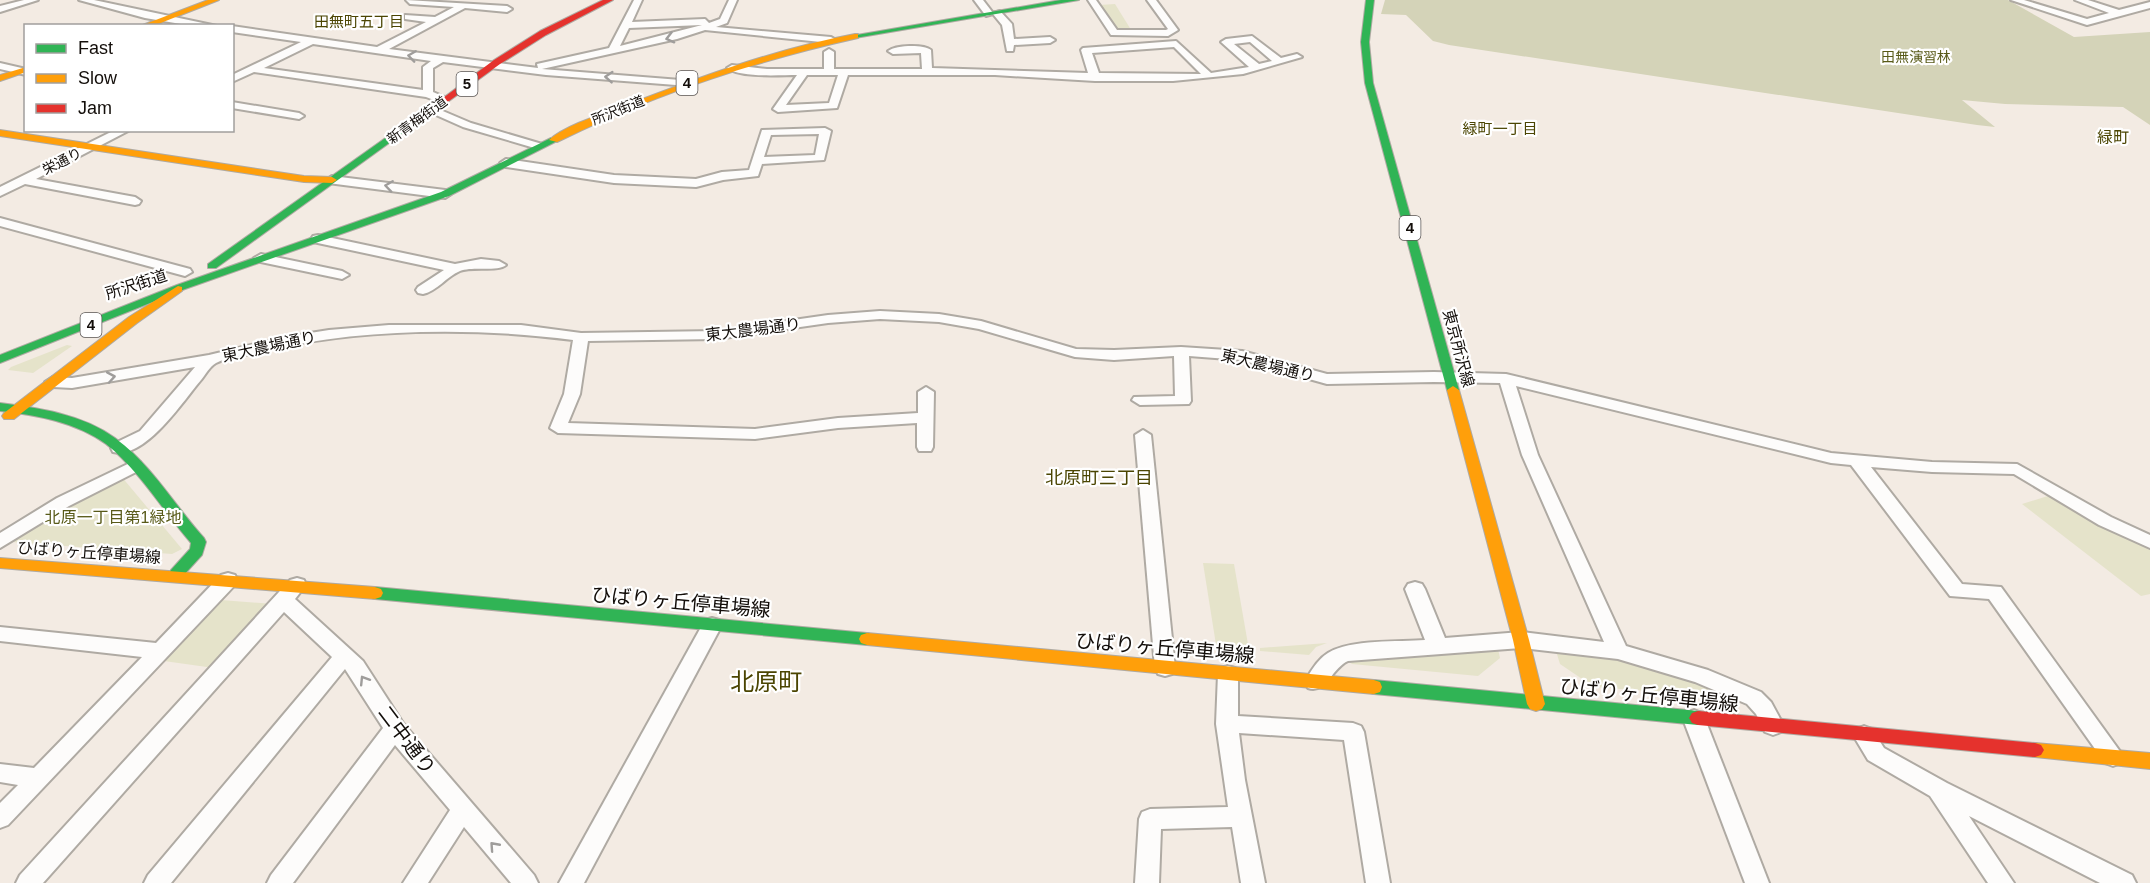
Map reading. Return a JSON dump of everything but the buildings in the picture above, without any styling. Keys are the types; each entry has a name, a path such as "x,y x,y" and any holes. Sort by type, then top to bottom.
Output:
{"main road":[{"path":"149,24 215,0"},
{"name":"新青梅街道","path":"0,423 133,320 238,248 491,66 543,33 609,0"},
{"name":"所沢街道","path":"0,359 181,287 445,194 538,146 627,106 732,68 895,29 1075,0"},
{"name":"東京所沢線","path":"1370,0 1364,34 1365,64 1521,640 1536,704"},
{"path":"0,78 24,70"},
{"path":"0,133 303,179 332,180"},
{"name":"新青梅街道","path":"129,301 261,231"},
{"path":"238,248 261,258"},
{"name":"所沢街道","path":"0,349 129,301 181,287"},
{"name":"ひばりヶ丘停車場線","path":"0,407 19,409 64,421 96,433 119,448 199,542 197,551 176,574"},
{"name":"ひばりヶ丘停車場線","path":"0,563 176,574 228,580 291,593 712,625 2150,761"}],"street":[{"path":"0,9 34,0"},
{"path":"82,0 145,15 201,24"},
{"path":"612,51 638,0"},
{"path":"525,70 677,36 724,21 733,0"},
{"path":"978,0 1007,24 1009,41 1048,35"},
{"path":"1092,0 1114,33 1156,33 1173,30 1151,0"},
{"path":"2015,0 2086,22 2150,4"},
{"path":"2079,0 2118,14"},
{"path":"2140,0 2150,4"},
{"path":"410,1 507,9"},
{"path":"378,51 464,5"},
{"path":"408,17 436,20"},
{"path":"625,25 724,21"},
{"path":"702,28 830,46 829,71"},
{"path":"234,29 440,60 525,70 689,83"},
{"path":"891,73 895,29"},
{"path":"1257,68 1226,42 1252,39 1279,62"},
{"path":"234,78 310,42"},
{"path":"1095,78 1086,50 1176,45 1208,75"},
{"path":"893,51 926,50 927,73"},
{"path":"732,68 748,71 803,73 829,71 844,73 997,72 1157,81 1257,68 1297,57"},
{"path":"428,94 428,67 440,60"},
{"path":"0,66 24,70"},
{"path":"253,69 428,94 443,100"},
{"path":"803,73 778,109 833,106 844,73"},
{"path":"234,105 299,116"},
{"path":"431,109 467,125 538,146"},
{"path":"506,163 614,179 696,183 722,176 754,173 766,132 825,131 820,158 758,161"},
{"name":"栄通り","path":"0,192 121,132"},
{"path":"24,180 135,201"},
{"path":"332,180 445,194"},
{"path":"0,222 185,272"},
{"path":"318,239 455,268 481,263 499,265"},
{"path":"261,258 342,275"},
{"path":"423,290 455,268"},
{"name":"東大農場通り","path":"53,382 72,383 209,360 285,341 328,334 389,329 521,329 581,337 717,335 828,319 893,316 939,318 981,325 1075,353 1114,355 1181,351 1242,356 1327,379 1449,377 1506,379 1832,458 2018,469 2105,521 2150,542"},
{"path":"581,337 572,394 558,428 755,434 838,423 926,417"},
{"path":"1140,400 1183,401 1181,351"},
{"path":"119,448 146,435 209,360"},
{"path":"1506,379 1530,455 1618,651"},
{"path":"925,447 926,392"},
{"path":"1143,435 1165,668"},
{"path":"1857,461 1957,591 1994,592 2113,757"},
{"path":"0,542 63,502 134,466"},
{"path":"0,819 228,580"},
{"path":"1415,589 1438,646"},
{"path":"28,883 291,593"},
{"name":"二中通り","path":"291,593 356,667 396,729 462,810 526,883"},
{"path":"571,883 712,625"},
{"path":"0,634 162,651"},
{"path":"1315,682 1328,663 1337,656 1521,640 1618,651 1701,676 1754,698 1764,708 1773,726"},
{"path":"156,883 344,656"},
{"path":"1228,674 1227,724 1240,817 1251,858 1253,883"},
{"path":"1694,719 1757,883"},
{"path":"1227,724 1353,732 1378,883"},
{"path":"279,883 396,729"},
{"path":"1864,735 1876,754 1939,790 2124,883"},
{"path":"0,773 40,778"},
{"path":"1939,790 2002,883"},
{"path":"415,883 462,810"},
{"path":"1147,883 1150,819 1240,817"}],"green space":[{"name":"田無演習林","path":"1385,0 2008,0 2074,37 2150,32 2150,125 2123,107 2005,104 1962,100 1995,127 1977,125 1449,45 1433,41 1406,15 1381,14"},
{"path":"1115,4 1133,33 1117,32 1099,5"},
{"path":"67,345 72,346 33,373 8,370 11,367"},
{"name":"北原一丁目第1緑地","path":"121,476 182,549 172,554 12,542"},
{"path":"2054,494 2150,546 2150,594 2141,596 2022,504"},
{"path":"1203,563 1234,564 1249,650 1217,651"},
{"path":"221,600 274,604 214,668 164,661"},
{"path":"1327,643 1316,647 1309,655 1260,651 1260,648"},
{"path":"1498,649 1500,658 1478,676 1352,664 1348,661"},
{"path":"1556,651 1603,657 1663,671 1738,698 1594,687 1560,664"}],"traffic: fast":[{"path":"855,36 1075,0"},
{"path":"1370,0 1365,42 1369,83 1453,390"},
{"path":"212,266 435,107"},
{"path":"0,359 181,287 445,194 554,140"},
{"path":"0,407 43,414 85,427 98,433 123,452 146,476 199,542 197,551 176,574"},
{"path":"375,593 867,639"},
{"path":"1374,687 1698,718"}],"traffic: slow":[{"path":"149,24 215,0"},
{"path":"554,140 610,115 736,67 807,46 855,36"},
{"path":"0,78 24,70"},
{"path":"0,133 304,179 332,180"},
{"path":"9,416 133,320 178,289"},
{"path":"1453,390 1521,640 1536,704"},
{"path":"0,563 375,593"},
{"path":"867,639 1374,687"},
{"path":"2035,750 2150,761"}],"traffic: jam":[{"path":"435,107 497,62 543,33 609,0"},
{"path":"1698,718 2035,750"}],"district":[{"name":"田無町五丁目","path":"359,22"},
{"name":"緑町一丁目","path":"1500,129"},
{"name":"緑町","path":"2113,137"},
{"name":"北原町三丁目","path":"1099,478"},
{"name":"北原町","path":"766,682"}]}
